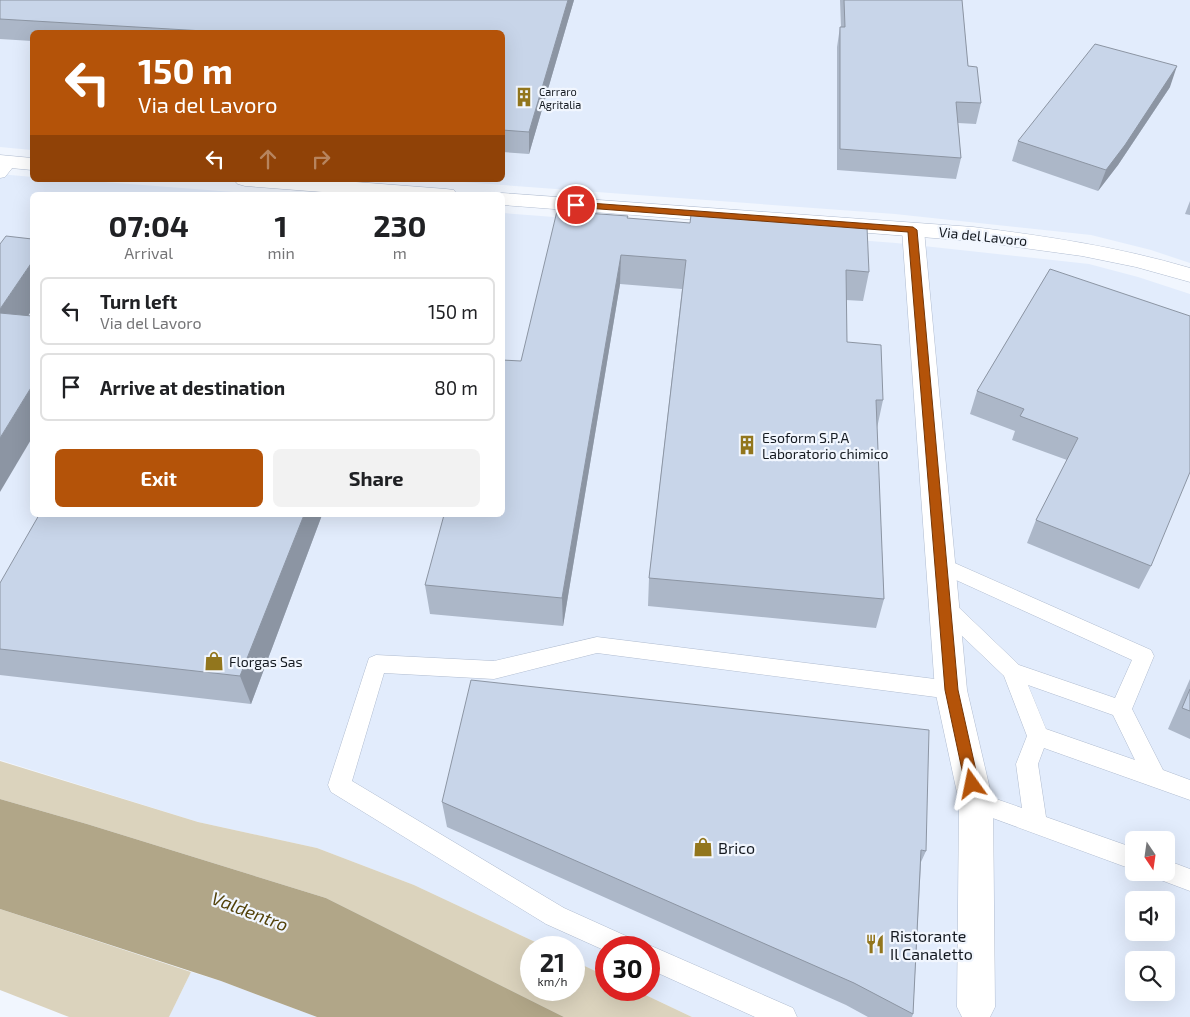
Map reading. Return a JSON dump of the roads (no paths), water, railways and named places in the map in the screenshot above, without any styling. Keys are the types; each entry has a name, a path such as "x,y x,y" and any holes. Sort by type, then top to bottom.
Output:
{"main road":[{"path":"3,166 30,164"},
{"path":"272,182 406,192"},
{"name":"Via del Lavoro","path":"505,199 913,230 1040,242 1123,258 1190,275"},
{"path":"913,230 951,690 976,802 975,1012"}],"lane":[{"path":"941,565 1144,656 1121,709"},
{"path":"944,606 1012,671 1121,709 1155,777"},
{"path":"599,936 554,916 339,785 376,664 494,670 598,645 951,690"},
{"path":"1012,671 1038,736 1027,764 1035,823"},
{"path":"1038,736 1190,790"},
{"path":"976,802 1125,856"},
{"path":"1175,874 1190,880"},
{"path":"660,962 784,1017"}],"water":[{"name":"Valdentro","path":"0,799 326,898 520,995 520,1001 532,1001 564,1017 317,1017 221,981 0,909"}],"place":[{"name":"Carraro Agritalia","path":"524,97"},
{"name":"Esoform S.P.A Laboratorio chimico","path":"747,445"},
{"name":"Florgas Sas","path":"214,661"},
{"name":"Brico","path":"703,847"},
{"name":"Ristorante Il Canaletto","path":"875,944"}]}
